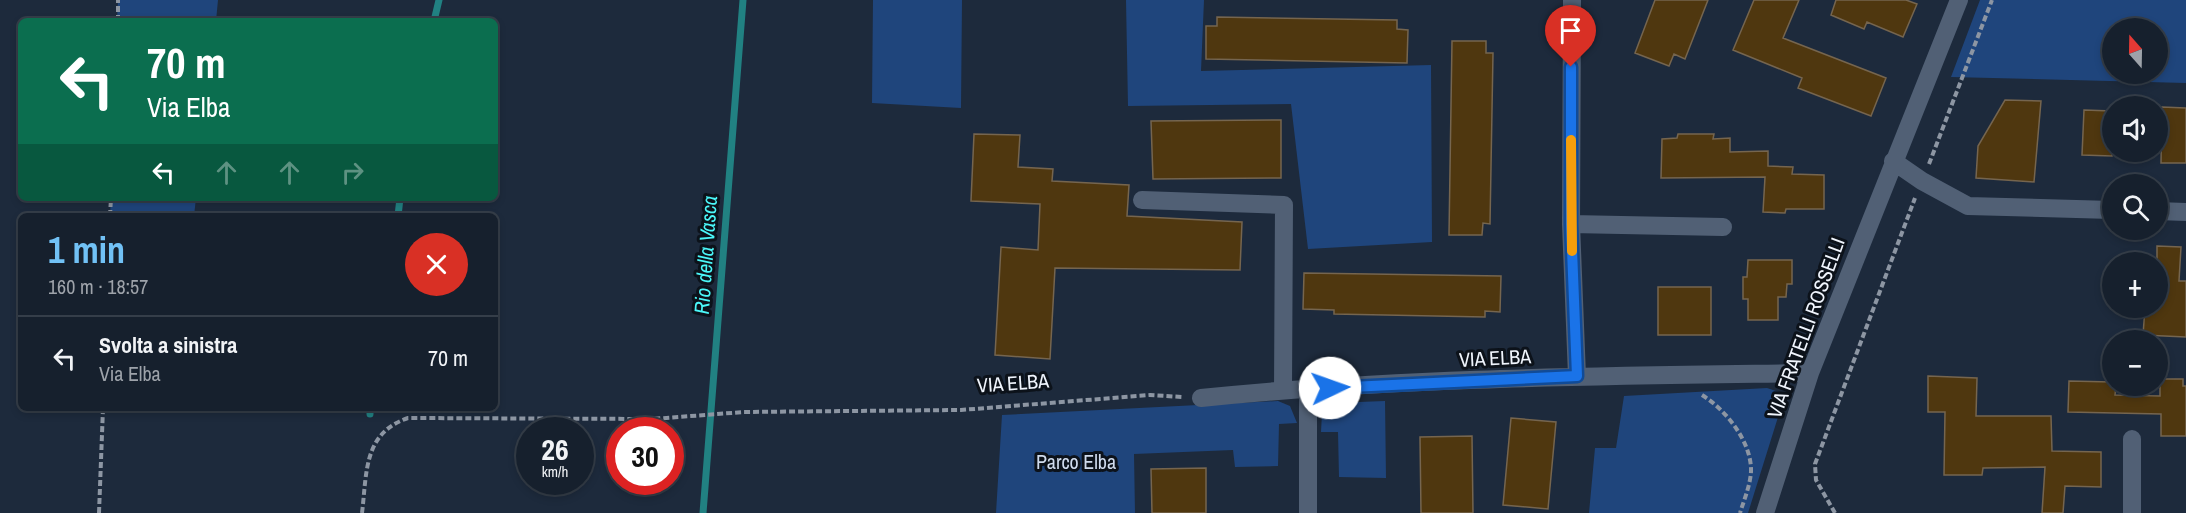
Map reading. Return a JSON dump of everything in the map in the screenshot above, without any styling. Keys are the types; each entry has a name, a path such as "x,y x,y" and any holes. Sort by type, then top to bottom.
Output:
{"street":[{"path":"1572,0 1571,224 1577,376"},
{"name":"VIA FRATELLI ROSSELLI","path":"1765,513 1810,373 1959,0"},
{"path":"1893,161 1922,181 1968,206 2102,210"},
{"path":"1142,200 1284,205 1283,390"},
{"path":"2168,211 2186,212"},
{"path":"1571,224 1723,227"},
{"name":"VIA ELBA","path":"1201,398 1283,390 1577,376 1810,373"},
{"path":"1308,389 1308,513"},
{"path":"2132,439 2132,513"}],"path":[{"path":"118,0 118,18"},
{"path":"1835,513 1816,480 1815,464 1992,0"},
{"path":"1696,392 1712,401 1727,417 1739,433 1747,452 1751,471 1740,513"},
{"name":"VIA ELBA","path":"362,513 370,452 375,441 394,423 408,418 652,419 744,412 961,410 1150,395 1201,398"},
{"path":"99,513 103,411"}],"green space":[{"path":"118,0 218,0 216,18 117,18"},
{"path":"873,0 962,0 961,108 872,103"},
{"path":"1126,0 1204,0 1201,71 1431,65 1432,242 1308,249 1291,104 1128,106"},
{"path":"1980,0 2186,0 2186,83 2168,83 2168,18 2102,18 2102,81 1951,77"},
{"path":"111,201 196,201 194,213 110,213"},
{"path":"1767,388 1779,392 1784,398 1748,513 1589,513 1595,448 1616,448 1624,396"},
{"name":"Parco Elba","path":"1278,401 1290,406 1297,423 1279,424 1278,466 1235,467 1233,450 1134,454 1135,513 996,513 1002,415"},
{"path":"1385,401 1386,478 1339,477 1338,432 1321,432 1322,413 1333,403"}],"building":[{"path":"1655,0 1708,0 1685,59 1674,54 1669,66 1635,53"},
{"path":"1754,0 1799,0 1783,38 1886,78 1871,116 1798,88 1802,78 1733,50"},
{"path":"1836,0 1906,0 1917,4 1903,37 1867,22 1864,29 1831,15"},
{"path":"1217,17 1397,20 1397,29 1408,30 1407,63 1206,59 1206,26 1217,26"},
{"path":"1452,41 1486,41 1486,53 1493,53 1490,224 1483,223 1482,235 1449,235"},
{"path":"2005,100 2041,101 2034,182 1976,178 1978,146"},
{"path":"2168,107 2186,108 2186,163 2161,163 2168,162"},
{"path":"2084,110 2102,111 2102,156 2082,155"},
{"path":"1281,120 1281,178 1153,179 1151,121"},
{"path":"974,134 1020,135 1018,167 1053,169 1052,181 1129,185 1127,216 1242,222 1240,270 1055,268 1050,359 995,355 1001,247 1038,250 1040,204 971,201"},
{"path":"1678,134 1714,134 1713,139 1730,138 1730,152 1768,151 1768,166 1793,167 1792,174 1824,175 1824,209 1786,209 1785,213 1763,212 1765,177 1661,178 1662,139 1677,138"},
{"path":"2157,246 2181,247 2179,281 2186,281 2186,337 2168,336 2168,330 2143,330 2144,318 2168,318 2168,252 2157,252"},
{"path":"1748,260 1792,260 1792,284 1787,284 1786,297 1778,297 1778,320 1748,320 1748,299 1743,299 1743,277 1747,277"},
{"path":"1304,273 1501,276 1500,312 1485,311 1485,317 1334,314 1334,310 1303,309"},
{"path":"1658,287 1711,287 1711,335 1658,335"},
{"path":"1928,376 1977,378 1976,416 2051,416 2052,451 2101,452 2101,487 2065,486 2063,513 2042,513 2045,467 1983,468 1982,475 1944,475 1945,412 1928,412"},
{"path":"2168,379 2183,379 2183,386 2186,386 2186,436 2161,436 2161,414 2068,412 2069,381 2102,382 2102,396 2168,396"},
{"path":"1511,418 1556,422 1548,509 1503,505"},
{"path":"1472,436 1473,513 1421,513 1420,437"},
{"path":"1206,468 1206,513 1152,513 1151,469"}],"waterway":[{"path":"435,18 439,0"},
{"name":"Rio della Vasca","path":"703,513 743,0"},
{"path":"398,213 400,201"}],"slow traffic":[{"path":"1571,140 1572,251"}],"route":[{"path":"1330,388 1577,376 1571,224 1571,67"}]}
